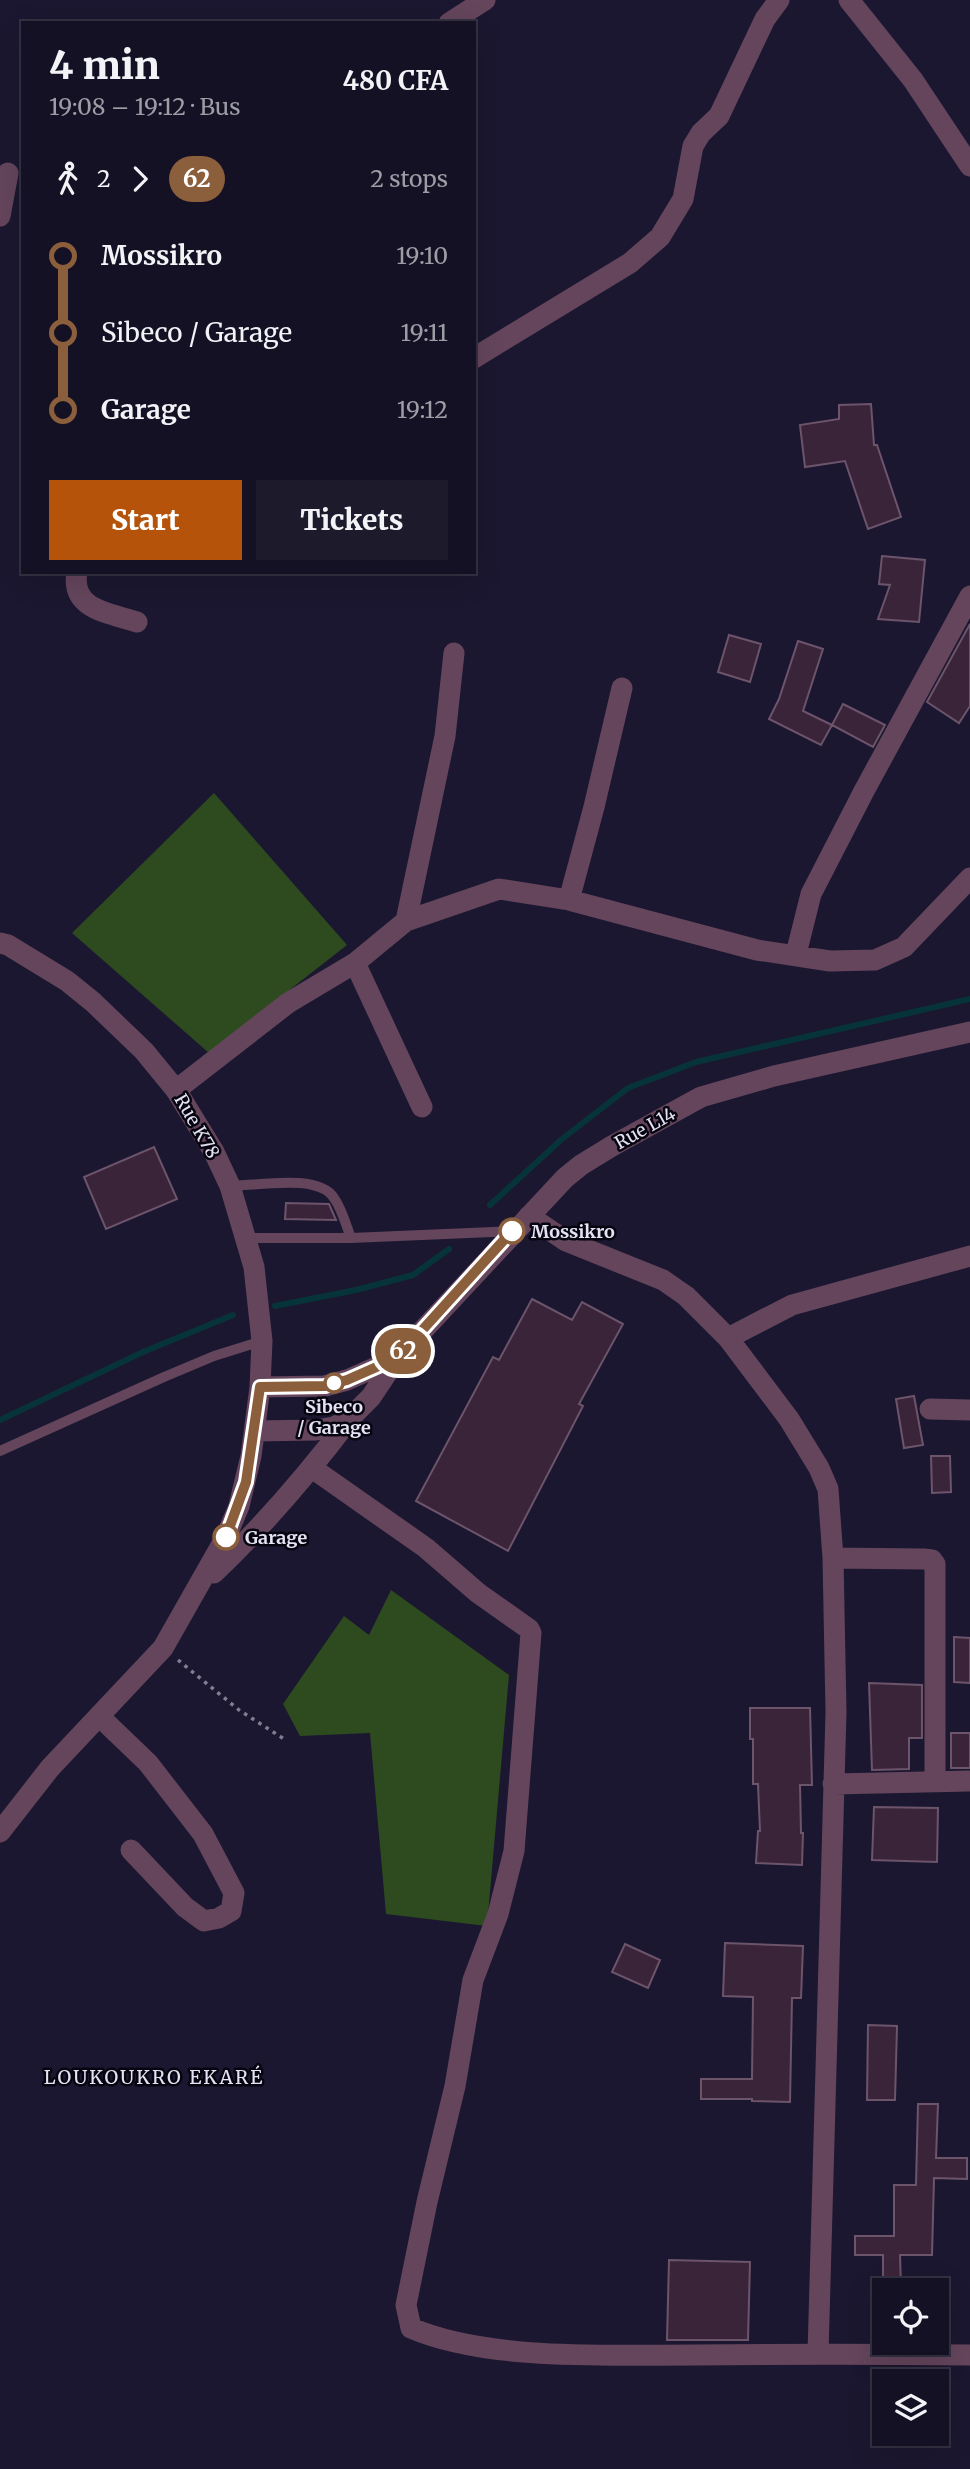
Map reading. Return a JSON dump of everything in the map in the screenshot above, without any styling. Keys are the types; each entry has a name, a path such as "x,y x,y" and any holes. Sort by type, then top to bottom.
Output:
{"street":[{"path":"452,21 485,0"},
{"path":"476,357 630,263 660,237 683,198 693,146 701,133 719,116 765,19 779,0"},
{"path":"849,0 913,80 970,166"},
{"path":"0,216 10,173"},
{"path":"78,574 76,580 80,598 88,606 137,622"},
{"path":"796,954 811,894 970,596"},
{"path":"406,921 445,736 454,653"},
{"path":"569,900 622,688"},
{"path":"176,1090 288,1003 355,963 406,921 499,889 569,900 757,950 830,961 875,960 904,947 970,878"},
{"name":"Rue K78","path":"0,943 43,966 84,995 144,1051 176,1090 214,1152 230,1186 247,1238 258,1295 262,1341 255,1431 239,1506 200,1586"},
{"path":"355,963 422,1107"},
{"name":"Rue L14","path":"255,1431 316,1430 334,1427 348,1420 371,1397 397,1358 521,1223 581,1165 701,1097 774,1076 970,1032"},
{"path":"521,1223 663,1280 686,1296 728,1338 789,1419 819,1468 828,1489 833,1558 836,1712 818,2354"},
{"path":"728,1338 792,1305 970,1256"},
{"name":"Rue L14","path":"260,1387 325,1386 347,1380 397,1358"},
{"path":"930,1409 970,1410"},
{"path":"1,1830 50,1768 163,1647 200,1586 255,1533 312,1468 348,1420"},
{"path":"312,1468 426,1548 478,1593 531,1633 514,1851 498,1914 473,1980 455,2085 427,2202 407,2305 411,2328 432,2337 505,2349 545,2352 612,2355 970,2355"},
{"path":"833,1558 924,1559 932,1560 935,1564 935,1781"},
{"path":"99,1716 148,1763 203,1835 234,1893 231,1911 219,1918 204,1921 185,1907 131,1850"},
{"path":"833,1784 970,1781"}],"lane":[{"path":"230,1186 294,1182 323,1187 334,1196 351,1238"},
{"path":"247,1238 351,1238 521,1223"},
{"path":"0,1451 214,1356 262,1341"}],"path":[{"path":"163,1647 239,1710 284,1739"}],"green space":[{"path":"214,793 347,945 209,1053 72,933"},
{"path":"391,1590 509,1675 487,1926 386,1914 370,1733 300,1736 283,1704 344,1616 369,1635"}],"building":[{"path":"871,404 874,445 877,445 901,517 868,529 845,461 805,467 800,425 839,419 839,405"},
{"path":"882,556 925,560 919,622 878,619 890,585 879,584"},
{"path":"970,624 970,706 959,723 927,702"},
{"path":"729,635 761,644 750,682 718,672"},
{"path":"798,641 823,649 803,711 832,725 821,745 769,719 779,699"},
{"path":"843,704 885,725 873,747 832,725"},
{"path":"154,1147 177,1199 106,1229 84,1177"},
{"path":"286,1203 329,1204 336,1220 285,1219"},
{"path":"532,1299 572,1320 582,1302 623,1324 579,1404 583,1406 508,1551 416,1501 493,1357 499,1360"},
{"path":"914,1396 923,1445 904,1448 896,1399"},
{"path":"931,1456 950,1456 951,1492 932,1493"},
{"path":"954,1637 970,1638 970,1683 954,1682"},
{"path":"869,1683 922,1685 922,1738 909,1738 909,1769 872,1770"},
{"path":"750,1708 810,1708 812,1785 800,1785 802,1865 756,1863 760,1831 758,1784 753,1784"},
{"path":"951,1733 970,1733 970,1768 951,1768"},
{"path":"874,1807 938,1808 937,1862 872,1860"},
{"path":"725,1943 803,1946 801,1998 792,1998 790,2102 701,2099 701,2079 752,2079 753,1997 723,1996"},
{"path":"625,1944 660,1960 648,1988 612,1972"},
{"path":"868,2025 897,2026 895,2100 867,2100"},
{"path":"918,2104 938,2104 936,2158 967,2158 967,2179 934,2178 932,2255 900,2255 901,2278 883,2278 883,2255 855,2255 855,2236 894,2236 894,2185 916,2185"},
{"path":"669,2260 750,2262 748,2340 667,2340"}],"waterway":[{"path":"490,1205 562,1139 628,1088 696,1062 970,999"},
{"path":"275,1306 356,1290 413,1275 449,1249"},
{"path":"0,1420 143,1352 233,1315"}],"bus line":[{"name":"62","path":"226,1537 246,1482 260,1387 325,1386 347,1380 397,1358 512,1231"}],"place":[{"name":"Mossikro","path":"512,1231"},
{"name":"Sibeco / Garage","path":"334,1383"},
{"name":"Garage","path":"226,1537"}],"district":[{"name":"LOUKOUKRO EKARÉ","path":"154,2077"}]}
